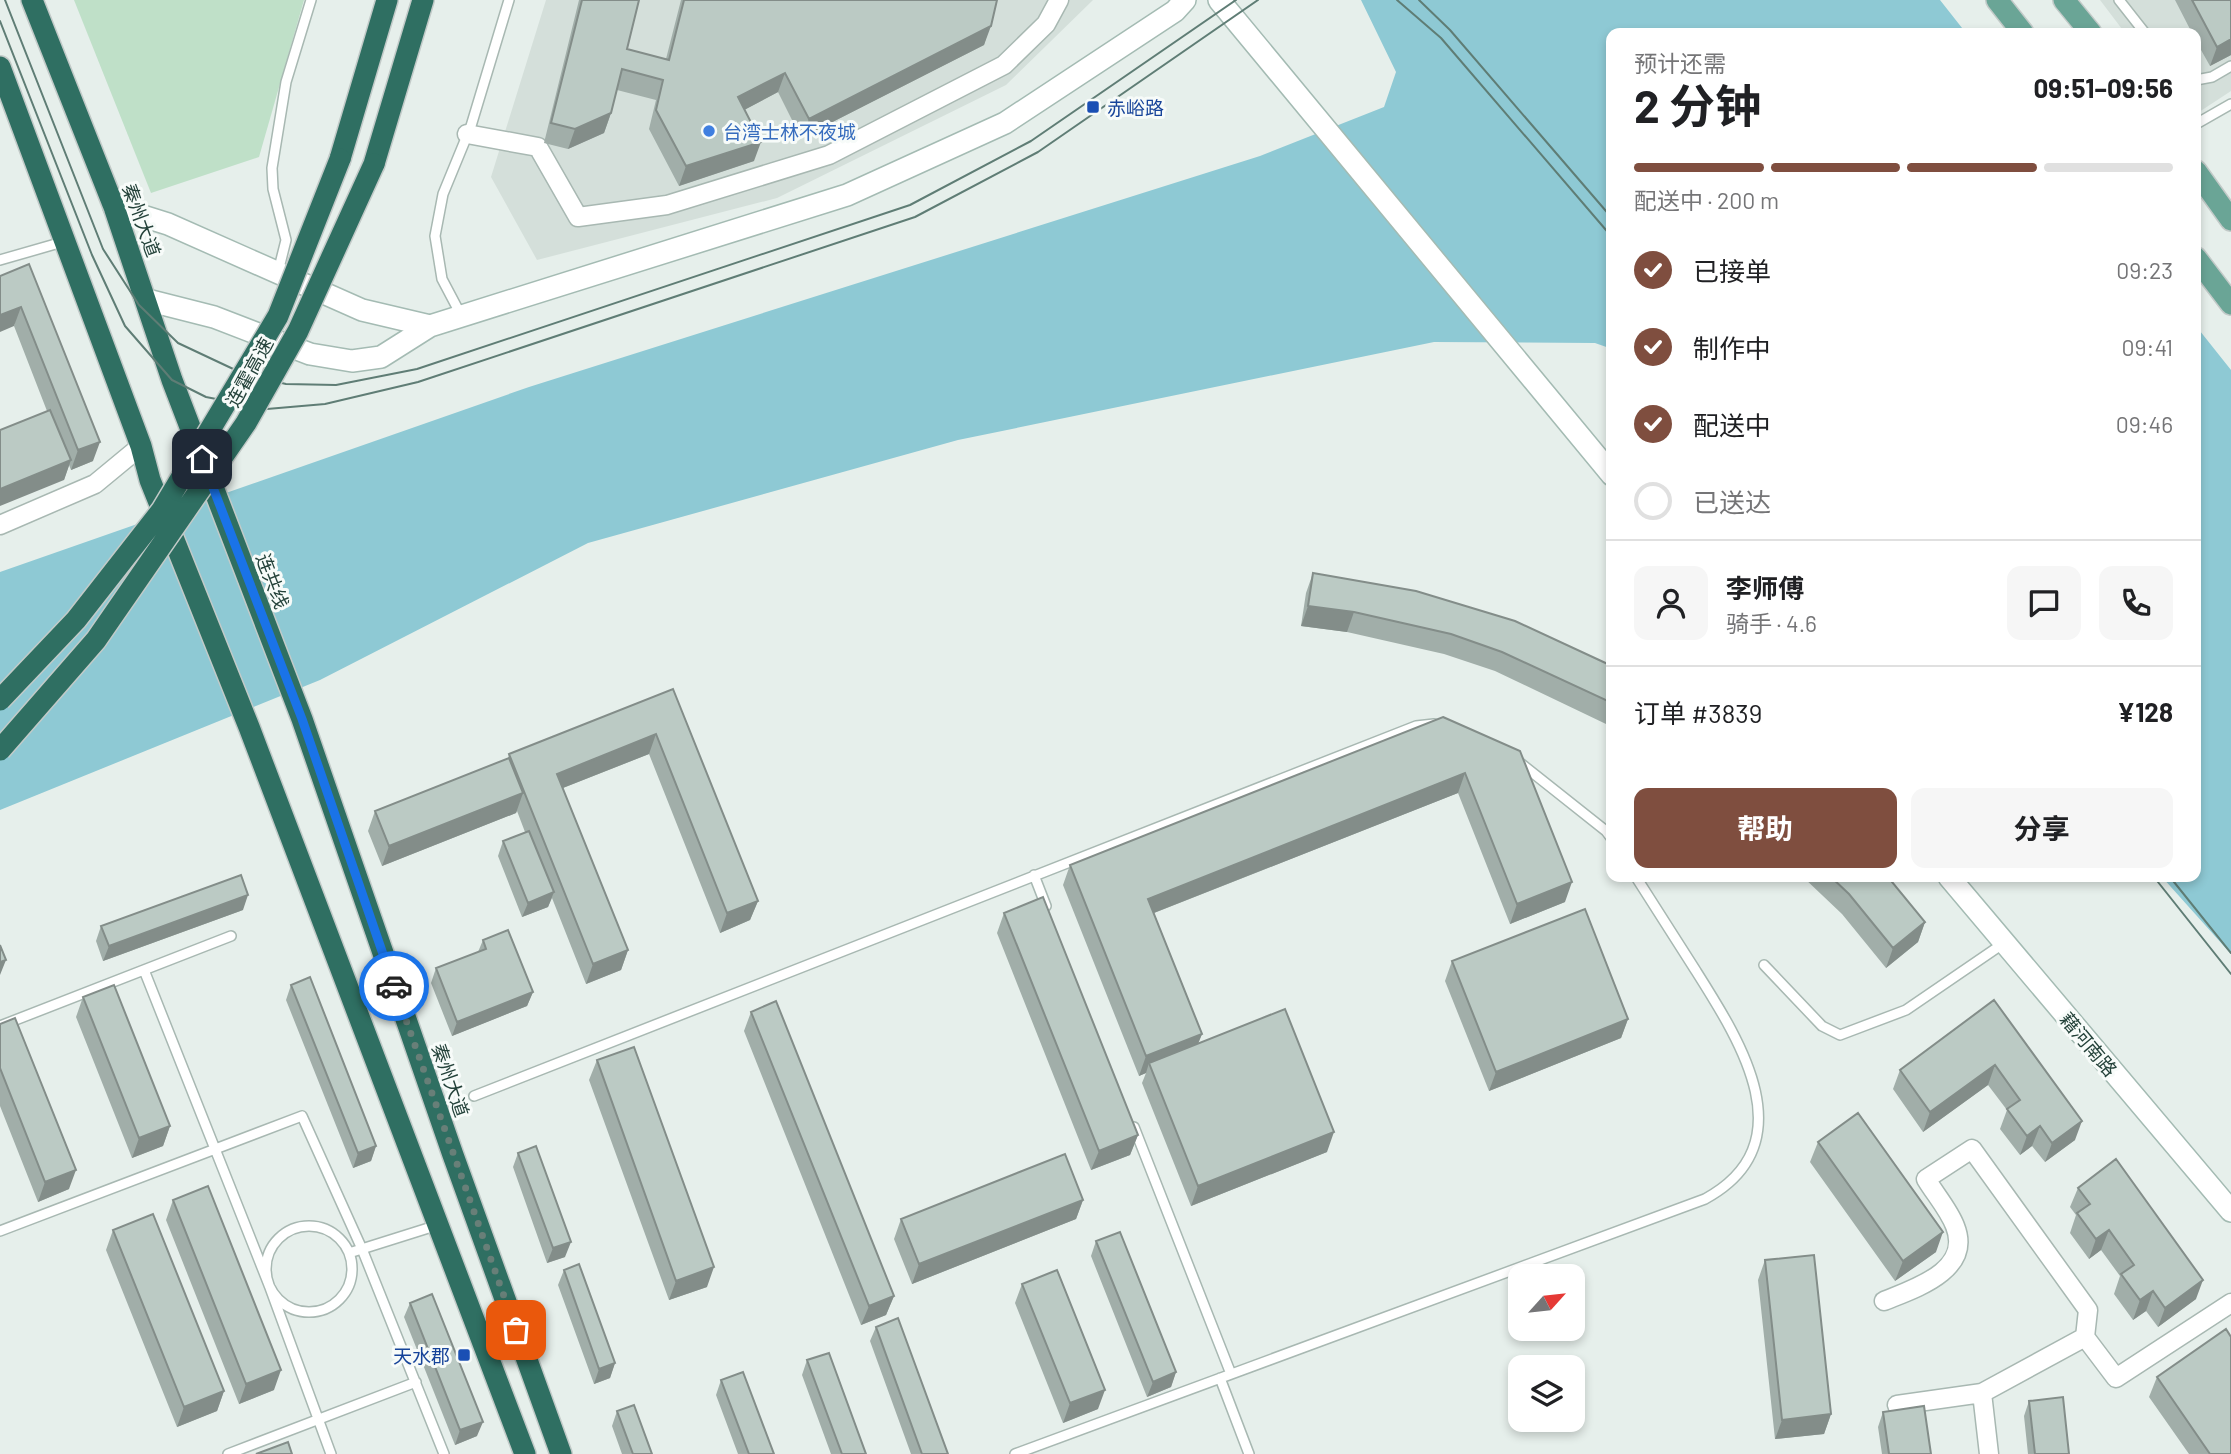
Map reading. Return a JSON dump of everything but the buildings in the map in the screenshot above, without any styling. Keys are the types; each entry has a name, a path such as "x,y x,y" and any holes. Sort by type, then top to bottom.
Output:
{"highway":[{"name":"秦州大道","path":"32,0 114,207 202,459"},
{"name":"连霍高速","path":"0,700 76,620 162,510 278,316 340,159 387,0"},
{"name":"连霍高速","path":"0,750 96,640 246,424 298,331 374,164 424,0"},
{"path":"0,67 141,446 150,480 249,727 525,1454"},
{"name":"连共线","path":"202,459 302,719"},
{"name":"秦州大道","path":"302,719 453,1155 561,1454"}],"main road":[{"path":"147,300 214,317 310,354 352,361 381,356 430,326 847,195 1005,123 1175,11 1185,0"},
{"path":"1219,0 1606,468"},
{"path":"1997,0 2019,28"},
{"path":"2064,0 2087,28"},
{"path":"2201,178 2231,220"},
{"path":"114,207 168,224 362,310 430,326"},
{"path":"2201,265 2231,304"},
{"name":"藉河南路","path":"1952,882 2231,1211"}],"street":[{"path":"467,134 538,147 578,217 667,205 829,155 1004,65 1046,24 1059,0"},
{"path":"0,524 96,484 141,446"},
{"path":"1884,1301 1935,1279 1954,1256 1956,1227 1926,1179 1972,1149 2088,1310 2085,1337 2116,1378 2231,1303"},
{"path":"1898,1405 1982,1393 2085,1337"},
{"path":"1982,1393 1989,1454"}],"lane":[{"path":"278,272 286,240 273,189 272,168 286,82 311,0"},
{"path":"462,317 442,279 435,236 443,194 467,134 509,0"},
{"path":"2119,0 2141,28"},
{"path":"2201,79 2212,77 2231,66"},
{"path":"2201,121 2231,104"},
{"path":"0,260 66,241"},
{"path":"474,1096 1416,726 1437,723 1449,728"},
{"path":"1508,753 1606,831"},
{"path":"1034,875 1049,913"},
{"path":"1015,1454 1705,1199 1727,1187 1745,1168 1756,1145 1759,1120 1751,1068 1728,1022 1639,882"},
{"path":"0,1026 231,936"},
{"path":"1764,965 1822,1026 1840,1035 1906,1010 2004,943"},
{"path":"144,970 269,1285 331,1454"},
{"path":"0,1231 214,1152 302,1116 362,1249 444,1454"},
{"path":"1130,1118 1231,1374"},
{"path":"304,1226 326,1229 344,1243 349,1253 352,1275 349,1286 344,1296 326,1310 303,1312 292,1309 283,1303 269,1285 269,1252 283,1234 293,1229 304,1226"},
{"path":"349,1253 438,1226"},
{"path":"1220,1378 1249,1454"},
{"path":"228,1454 416,1382"}],"shaded area":[{"name":"台湾士林不夜城","path":"546,0 1093,0 1006,85 777,198 537,260 491,177"},
{"path":"2100,0 2231,0 2231,91 2201,111 2201,28 2121,28"}],"green space":[{"path":"74,0 304,0 259,157 151,193"}],"water":[{"path":"1361,0 1940,0 1962,28 1606,28 1606,347 1595,343 1434,342 958,440 588,543 320,680 0,810 0,572 529,387 1260,156 1384,107 1396,72"},
{"path":"2201,332 2231,370 2231,954 2166,882 2201,882"}],"tram line":[{"path":"5,0 103,249 139,305 178,343 246,375 286,384 336,385 417,369 910,205 1031,141 1236,0"},
{"path":"0,21 92,255 125,326 172,380 206,397 267,409 325,404 418,382 915,217 1038,152 1258,0"},
{"path":"1397,0 1441,38 1606,230"},
{"path":"1419,0 1450,30 1606,211"},
{"path":"2158,882 2231,974"},
{"path":"2174,882 2231,953"}],"way so far":[{"path":"394,986 516,1330"}],"place":[{"name":"赤峪路","path":"1093,107"},
{"name":"台湾士林不夜城","path":"709,131"},
{"name":"天水郡","path":"464,1355"}],"route":[{"path":"202,459 302,719 394,986"}]}
